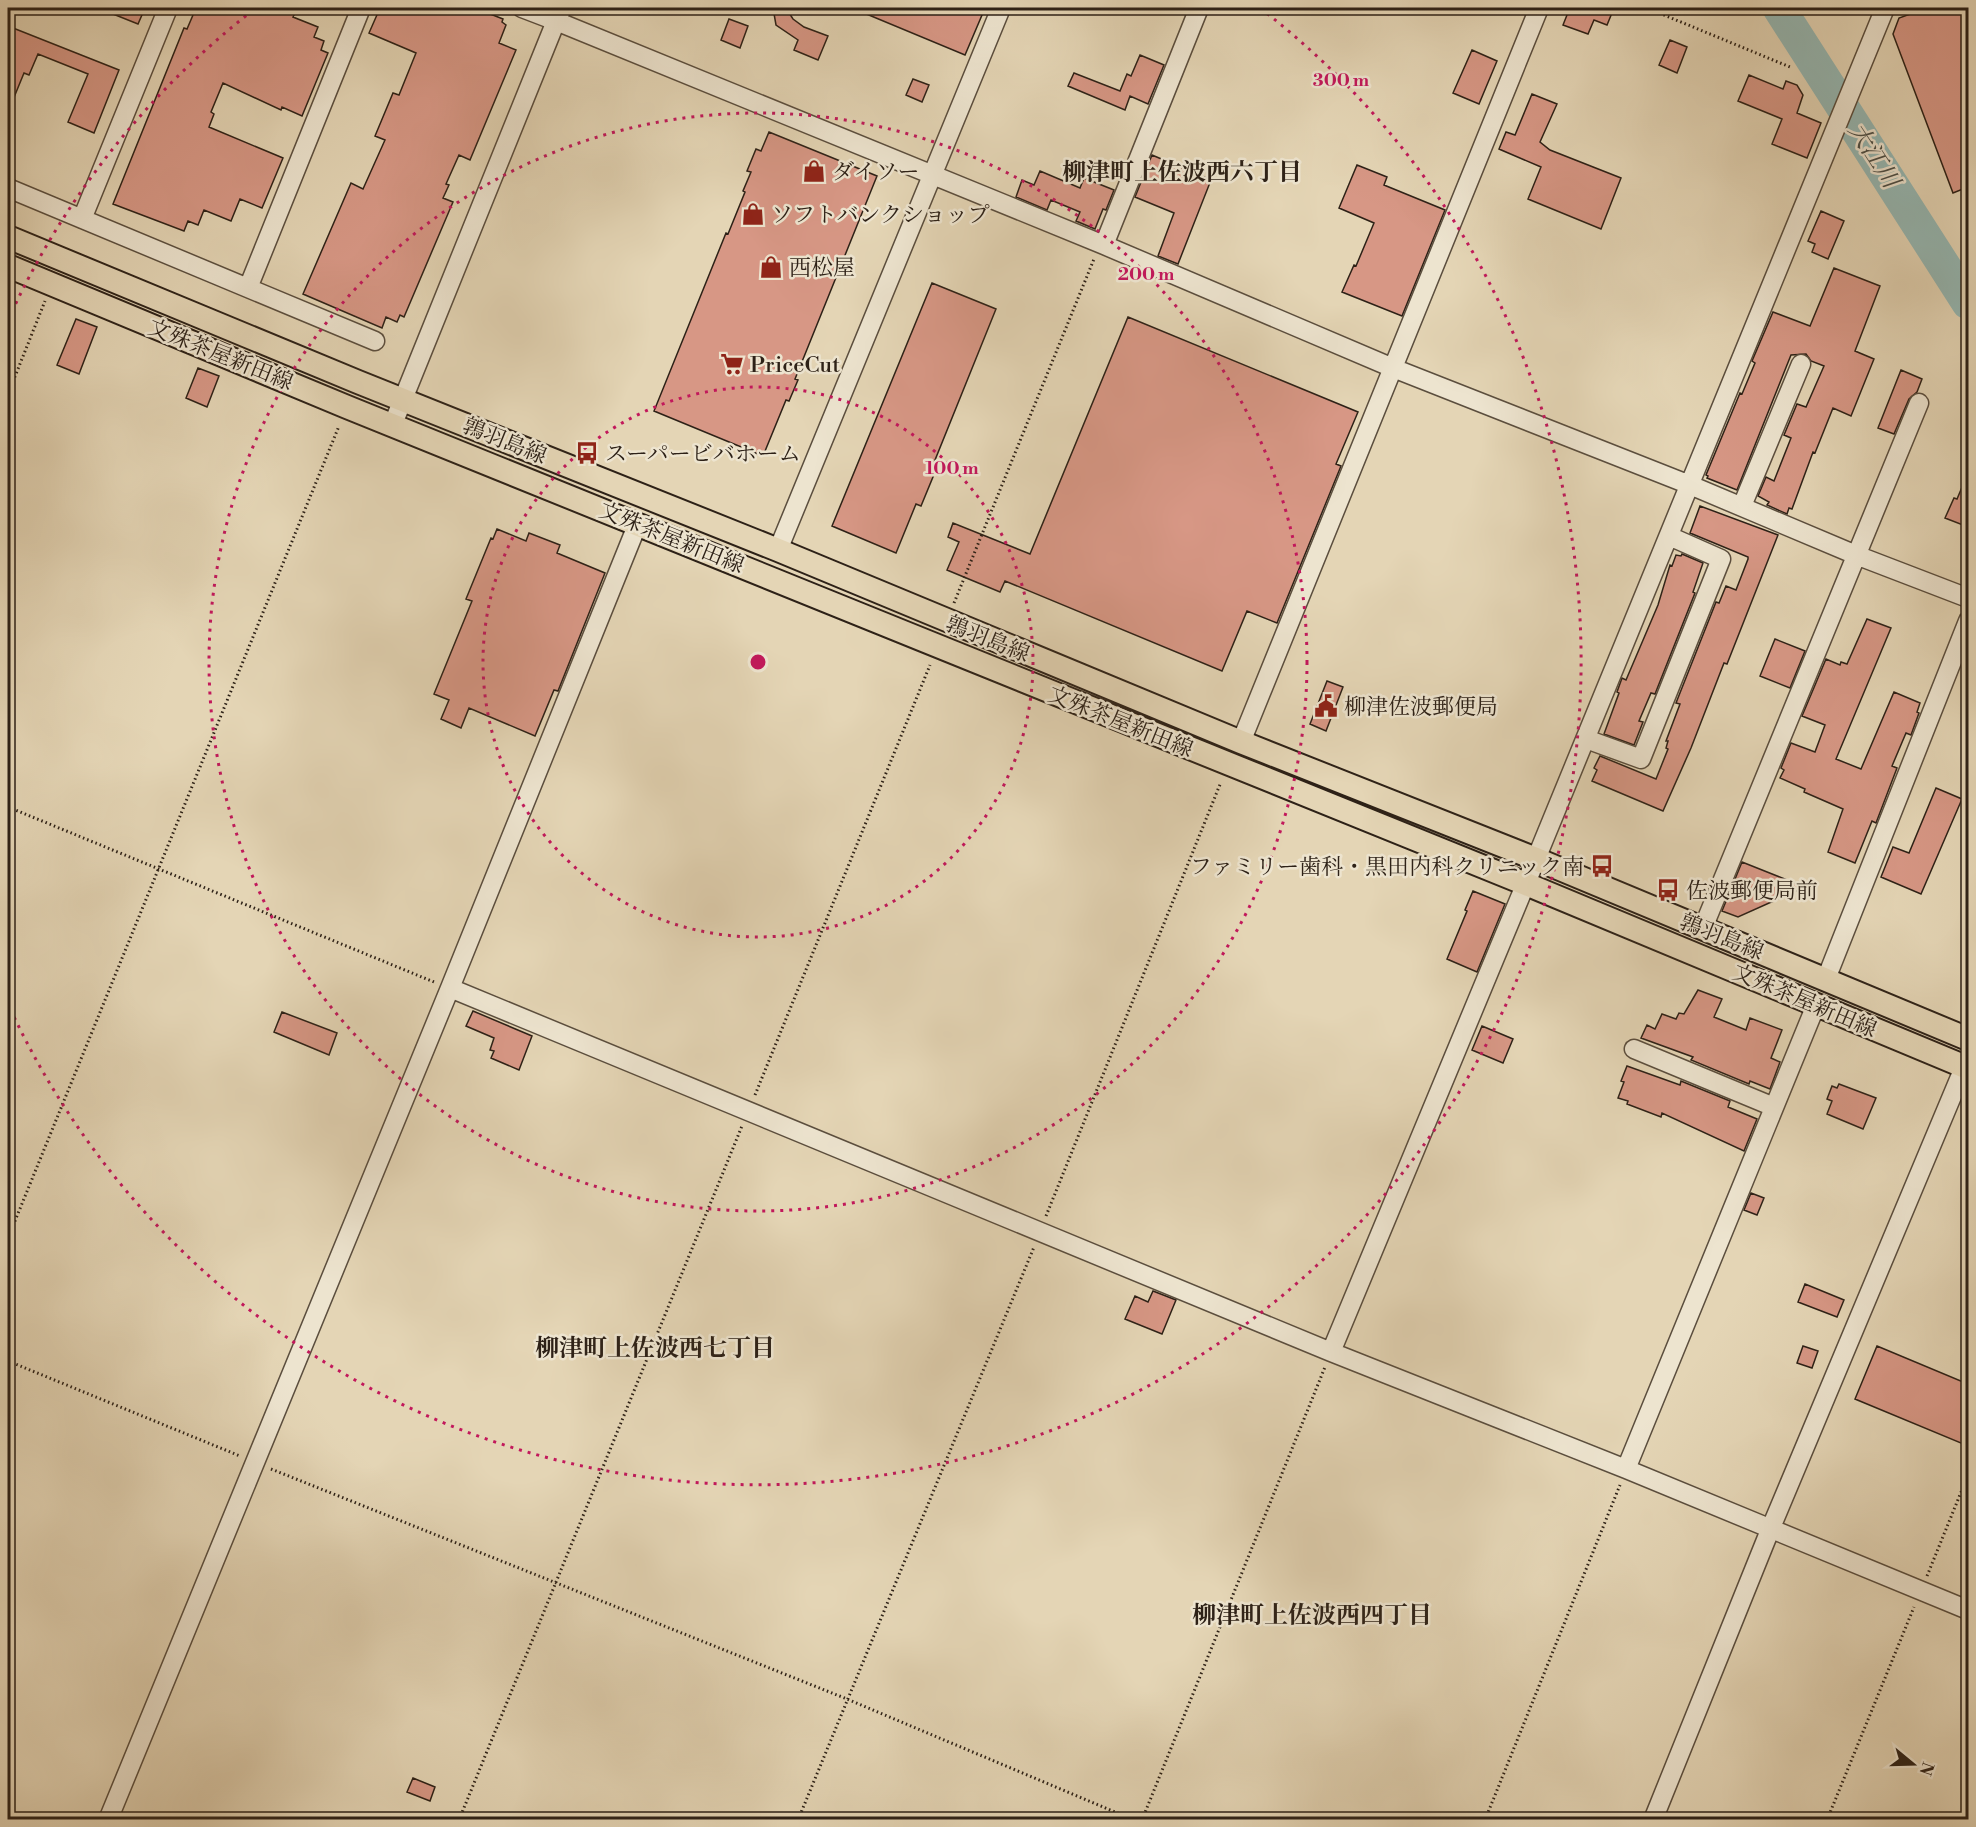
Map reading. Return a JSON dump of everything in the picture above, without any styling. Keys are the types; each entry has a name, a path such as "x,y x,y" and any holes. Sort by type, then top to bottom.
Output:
{"main road":[{"name":"鶉羽島線","path":"8,237 778,550 1241,742 1536,859 1968,1039"},
{"name":"文殊茶屋新田線","path":"8,266 347,407 1526,884 1816,1005 1967,1064"}],"street":[{"path":"82,219 168,8"},
{"path":"248,288 361,8"},
{"path":"522,8 559,14 933,176 1104,245 1393,368 1968,598"},
{"path":"778,550 1001,8"},
{"path":"1104,245 1199,8"},
{"path":"1241,742 1539,8"},
{"path":"1331,1352 1586,739 1885,8"},
{"path":"393,424 559,14"},
{"path":"8,188 375,341"},
{"path":"1742,506 1801,364"},
{"path":"1703,928 1919,402"},
{"path":"108,1820 450,988 638,523"},
{"path":"1586,739 1641,759 1721,559 1669,536"},
{"path":"1826,979 1968,621"},
{"path":"450,988 1041,1230 1331,1352 1626,1469 1968,1610"},
{"path":"1626,1469 1816,1005"},
{"path":"1634,1049 1774,1107"},
{"path":"1653,1820 1770,1530 1967,1064"}],"path":[{"path":"1647,8 1790,67"},
{"path":"947,621 1095,256 1104,245"},
{"path":"8,394 51,284"},
{"path":"8,1238 347,407"},
{"path":"459,1820 937,646"},
{"path":"798,1820 1041,1230 1228,764"},
{"path":"8,807 450,988"},
{"path":"1142,1820 1331,1352"},
{"path":"8,1361 847,1699 1134,1820"},
{"path":"1485,1820 1626,1469"},
{"path":"1827,1820 1968,1474"}],"building":[{"path":"98,8 145,8 138,24"},
{"path":"196,8 298,8 293,17 318,27 314,37 324,41 321,50 328,53 302,116 282,107 281,110 223,83 211,112 214,114 209,127 283,158 262,208 240,199 231,221 204,210 198,225 188,221 184,231 113,204 184,28 187,29"},
{"path":"380,8 475,8 503,19 502,22 506,25 499,43 516,50 470,160 459,155 446,184 449,185 443,198 453,202 404,317 400,315 397,322 386,317 382,328 303,294 351,183 363,189 385,140 375,136 393,93 399,95 416,53 369,33"},
{"path":"773,8 786,8 793,19 804,27 828,36 818,60 794,50 798,40 776,25"},
{"path":"852,8 985,8 965,55"},
{"path":"1564,8 1614,8 1607,25 1594,20 1588,34 1563,25 1569,10"},
{"path":"1927,8 1968,8 1968,187 1953,193 1893,34 1899,18"},
{"path":"729,19 748,26 740,48 721,40"},
{"path":"8,26 119,70 94,133 68,122 88,74 38,54 29,75 24,73 8,112"},
{"path":"1670,40 1687,47 1677,73 1659,65"},
{"path":"1472,50 1497,61 1479,104 1453,93"},
{"path":"1140,55 1164,65 1148,104 1130,96 1125,110 1068,86 1074,73 1120,91 1127,74 1131,76"},
{"path":"1749,75 1783,89 1786,81 1797,85 1803,95 1797,113 1821,123 1807,158 1772,144 1782,119 1738,101"},
{"path":"913,79 929,85 922,102 906,95"},
{"path":"1532,94 1557,104 1540,142 1550,150 1621,178 1601,229 1528,199 1541,167 1499,149 1506,132 1515,135"},
{"path":"769,132 877,176 795,379 798,380 789,401 786,400 763,456 654,411 726,233 728,234 745,192 743,191 751,172 747,171 756,149 761,151"},
{"path":"1152,155 1211,180 1178,264 1158,256 1174,213 1135,197"},
{"path":"1357,165 1387,177 1384,185 1445,210 1402,316 1342,292 1374,223 1339,208"},
{"path":"1040,171 1080,188 1084,178 1114,190 1095,229 1076,221 1080,212 1051,200 1047,210 1016,197 1022,180 1034,185"},
{"path":"1821,211 1844,221 1828,259 1812,252 1815,244 1808,241"},
{"path":"1834,268 1880,286 1855,351 1874,359 1851,416 1833,408 1815,453 1813,452 1792,509 1789,508 1787,514 1767,505 1769,502 1758,496 1766,477 1774,481 1791,438 1784,435 1797,404 1806,407 1824,366 1811,361 1806,354 1791,355 1737,490 1707,478 1706,475 1755,363 1752,361 1773,312 1810,326"},
{"path":"932,283 996,309 931,470 935,472 921,506 916,504 896,553 832,526"},
{"path":"1128,317 1358,412 1336,464 1341,466 1277,623 1247,611 1222,671 1005,581 1000,592 947,570 959,542 948,537 953,523 1030,554"},
{"path":"76,319 97,327 79,374 57,365"},
{"path":"198,368 219,376 207,407 186,398"},
{"path":"1901,370 1922,379 1917,392 1909,399 1894,434 1878,428"},
{"path":"1968,473 1968,527 1945,518 1954,498 1957,499"},
{"path":"1700,506 1778,535 1727,664 1724,663 1691,748 1663,811 1592,781 1597,770 1594,768 1600,756 1656,779 1668,749 1666,748 1668,741 1666,741 1680,704 1676,703 1716,602 1719,603 1726,586 1736,590 1748,557 1690,533"},
{"path":"497,529 526,541 529,533 560,545 557,553 605,573 558,691 554,690 535,736 469,708 461,728 441,719 449,700 434,694 472,601 466,599 491,538 493,539"},
{"path":"1682,554 1703,563 1693,592 1695,593 1655,694 1651,693 1639,721 1643,722 1634,745 1604,734 1622,678 1626,680 1658,605 1670,565 1672,566 1676,555 1681,556"},
{"path":"1867,619 1891,628 1836,759 1861,769 1894,692 1920,703 1911,735 1906,733 1892,766 1897,768 1876,823 1872,821 1855,863 1828,852 1843,809 1804,792 1805,789 1780,778 1784,770 1781,768 1791,743 1815,752 1825,725 1802,716 1826,659 1840,665 1841,662 1847,664"},
{"path":"1775,639 1805,651 1790,688 1760,676"},
{"name":"柳津佐波郵便局","path":"1327,681 1343,687 1326,731 1310,724"},
{"path":"1936,788 1962,799 1921,894 1881,877 1893,847 1909,853"},
{"path":"1742,862 1805,887 1738,917 1722,911"},
{"path":"1473,891 1505,904 1477,972 1447,959"},
{"path":"1698,990 1722,999 1714,1017 1746,1030 1750,1018 1782,1030 1771,1058 1780,1062 1770,1089 1750,1081 1749,1084 1691,1060 1693,1057 1641,1038 1647,1025 1655,1029 1662,1014 1676,1019 1679,1013 1684,1014"},
{"path":"473,1011 532,1036 519,1070 491,1058 494,1051 490,1050 494,1038 466,1026"},
{"path":"282,1012 337,1033 329,1055 274,1032"},
{"path":"1482,1026 1513,1039 1503,1063 1472,1050"},
{"path":"1627,1066 1680,1085 1681,1081 1730,1101 1728,1107 1757,1119 1744,1151 1662,1113 1661,1117 1627,1104 1628,1101 1618,1098"},
{"path":"1839,1084 1876,1098 1863,1129 1827,1114 1832,1101 1827,1099 1832,1086 1837,1088"},
{"path":"1751,1193 1764,1198 1757,1215 1744,1210"},
{"path":"1805,1284 1844,1300 1837,1317 1798,1302"},
{"path":"1153,1291 1176,1300 1162,1334 1125,1319 1135,1296 1148,1302"},
{"path":"1803,1346 1818,1351 1812,1368 1797,1363"},
{"path":"1877,1346 1968,1384 1968,1446 1855,1399"},
{"path":"413,1778 435,1787 430,1801 407,1792"}],"waterway":[{"name":"大江川","path":"1779,8 1968,303"}],"place":[{"name":"ダイソー","path":"814,171"},
{"name":"ソフトバンクショップ","path":"753,214"},
{"name":"西松屋","path":"771,267"},
{"name":"PriceCut","path":"732,364"},
{"name":"スーパービバホーム","path":"587,453"},
{"name":"柳津佐波郵便局","path":"1326,706"},
{"name":"ファミリー歯科・黒田内科クリニック南","path":"1602,866"},
{"name":"佐波郵便局前","path":"1668,890"}],"district":[{"name":"柳津町上佐波西六丁目","path":"1182,172"},
{"name":"柳津町上佐波西七丁目","path":"655,1348"},
{"name":"柳津町上佐波西四丁目","path":"1312,1615"}]}
